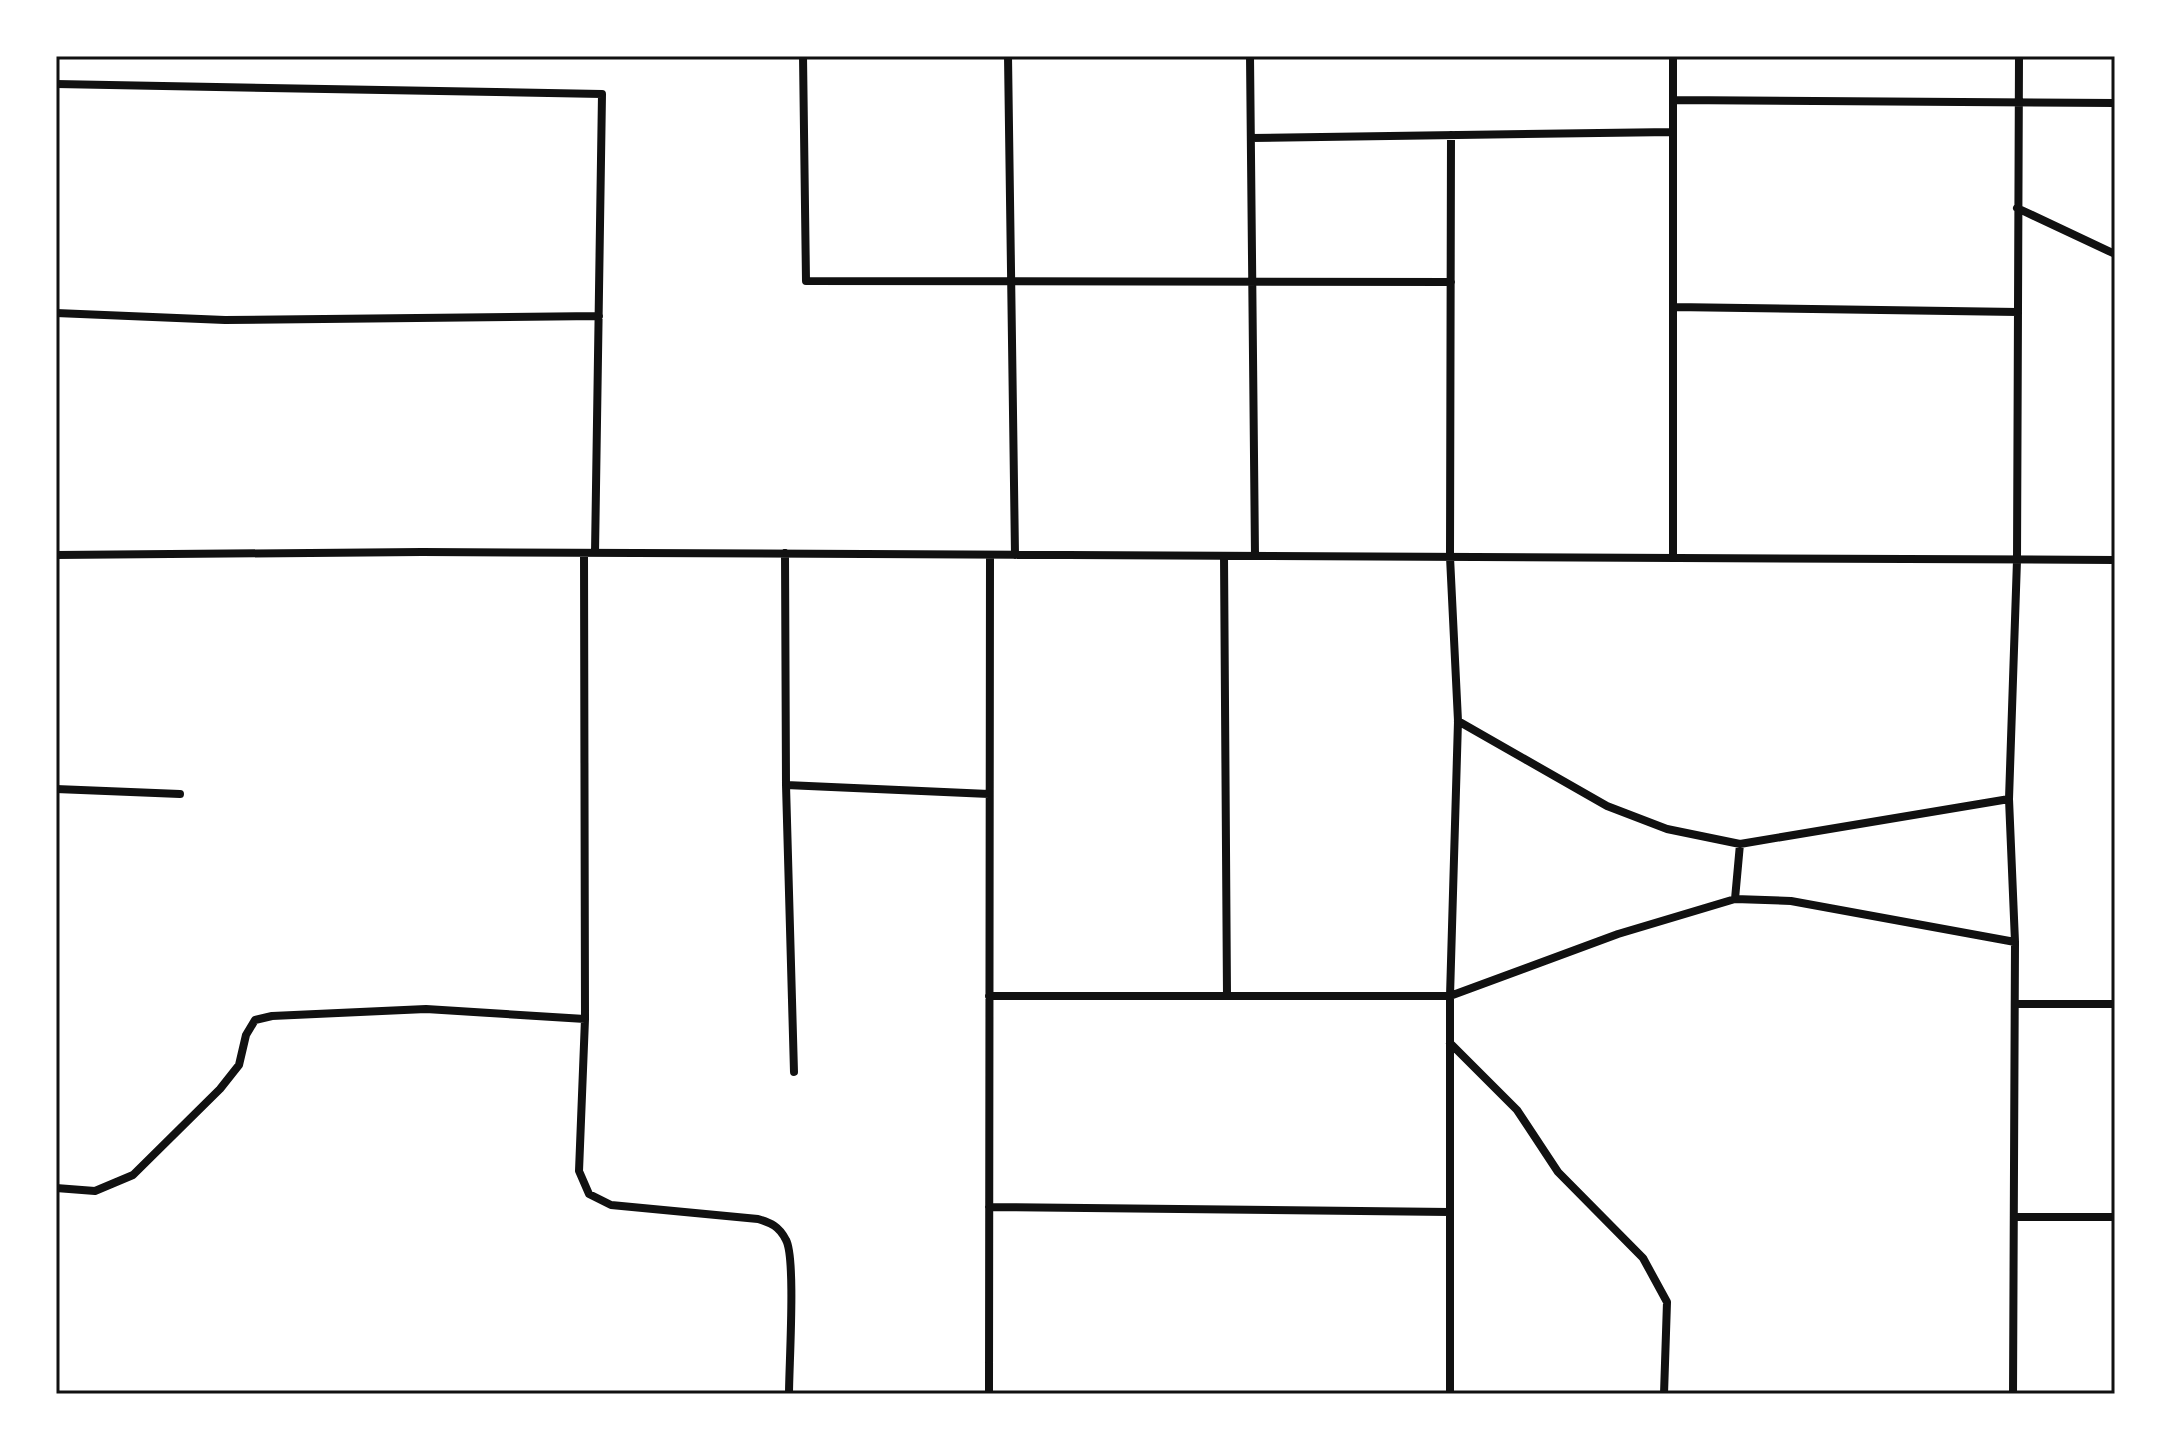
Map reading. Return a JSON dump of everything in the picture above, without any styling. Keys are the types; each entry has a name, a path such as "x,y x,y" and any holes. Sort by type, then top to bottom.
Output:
{"street":[{"path":"803,56 806,281 1451,282"},
{"path":"1008,56 1015,555"},
{"path":"1250,56 1255,556"},
{"path":"1673,56 1673,558"},
{"path":"2013,1394 2015,942 2009,799 2017,560 2019,56"},
{"path":"56,84 602,94 595,553"},
{"path":"1673,100 2115,103"},
{"path":"1251,138 1673,132"},
{"path":"1450,1394 1450,996 1458,721 1450,557 1451,135"},
{"path":"2017,208 2115,254"},
{"path":"1673,307 2018,312"},
{"path":"56,313 225,320 599,316"},
{"path":"584,553 585,1019 579,1171 589,1194 611,1205 758,1219 775,1224 787,1241 791,1265 789,1394"},
{"path":"56,555 785,553 2115,560"},
{"path":"785,553 786,785 794,1072"},
{"path":"989,1394 990,555"},
{"path":"1224,556 1227,996"},
{"path":"1458,721 1607,806 1667,829 1740,844 2009,799"},
{"path":"786,785 989,794"},
{"path":"56,789 180,794"},
{"path":"1735,899 1740,844"},
{"path":"989,996 1450,996 1618,934 1735,899 1791,901 2015,942"},
{"path":"2015,1004 2115,1004"},
{"path":"56,1188 95,1191 133,1175 220,1089 239,1065 246,1035 255,1020 272,1016 426,1009 585,1019"},
{"path":"1450,1043 1517,1110 1558,1172 1643,1258 1667,1302 1664,1394"},
{"path":"989,1207 1450,1212"},
{"path":"2014,1217 2115,1217"}]}
